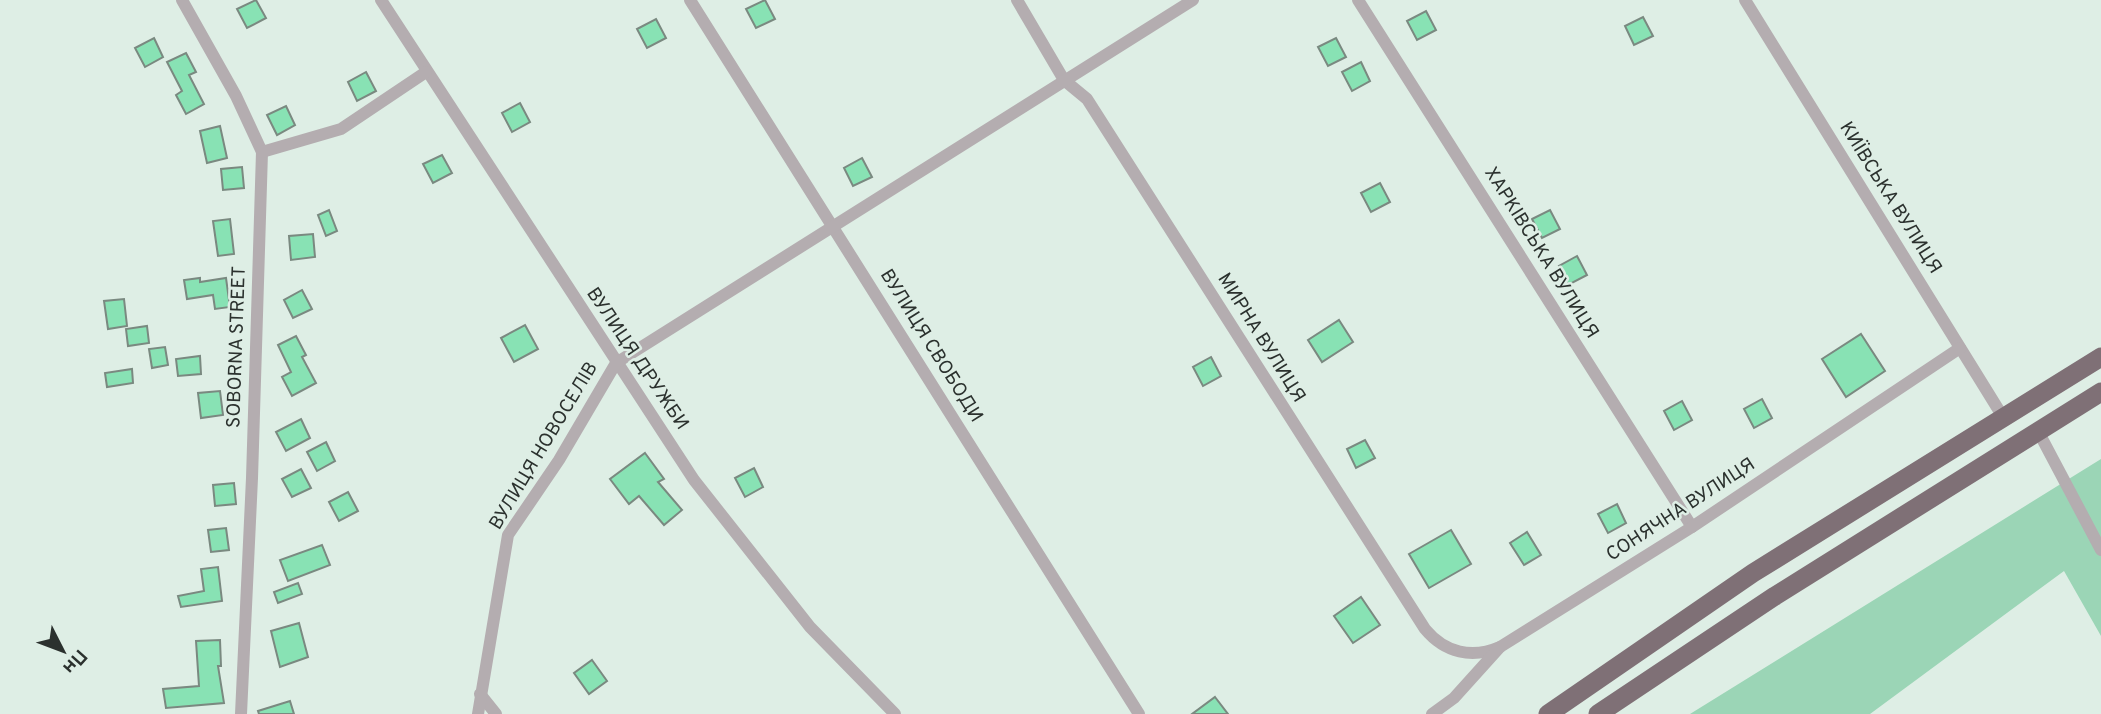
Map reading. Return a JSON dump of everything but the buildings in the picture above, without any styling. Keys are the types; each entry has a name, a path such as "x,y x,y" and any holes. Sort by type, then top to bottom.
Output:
{"highway":[{"path":"1548,714 1753,573 2101,357"},
{"path":"1598,714 1775,596 2101,392"}],"street":[{"name":"SOBORNA STREET","path":"182,0 236,96 262,152 253,478 241,714"},
{"name":"ВУЛИЦЯ ДРУЖБИ","path":"381,0 694,480 802,616 895,714"},
{"name":"ВУЛИЦЯ СВОБОДИ","path":"690,0 1139,714"},
{"name":"МИРНА ВУЛИЦЯ","path":"1017,0 1064,79 1087,99 1425,629 1440,644 1459,652 1480,653 1500,647"},
{"path":"616,363 1192,0"},
{"name":"ХАРКІВСЬКА ВУЛИЦЯ","path":"1358,0 1692,527"},
{"name":"КИЇВСЬКА ВУЛИЦЯ","path":"1745,0 2003,417"},
{"path":"262,152 341,129 426,72"},
{"name":"СОНЯЧНА ВУЛИЦЯ","path":"1432,714 1454,698 1500,647 1692,527 1960,348"},
{"name":"ВУЛИЦЯ НОВОСЕЛІВ","path":"478,714 508,535 559,460 616,363"},
{"path":"2038,430 2101,550"},
{"path":"480,694 496,714"}],"green space":[{"path":"2101,459 2101,636 2064,571 1870,714 1690,714"}]}
